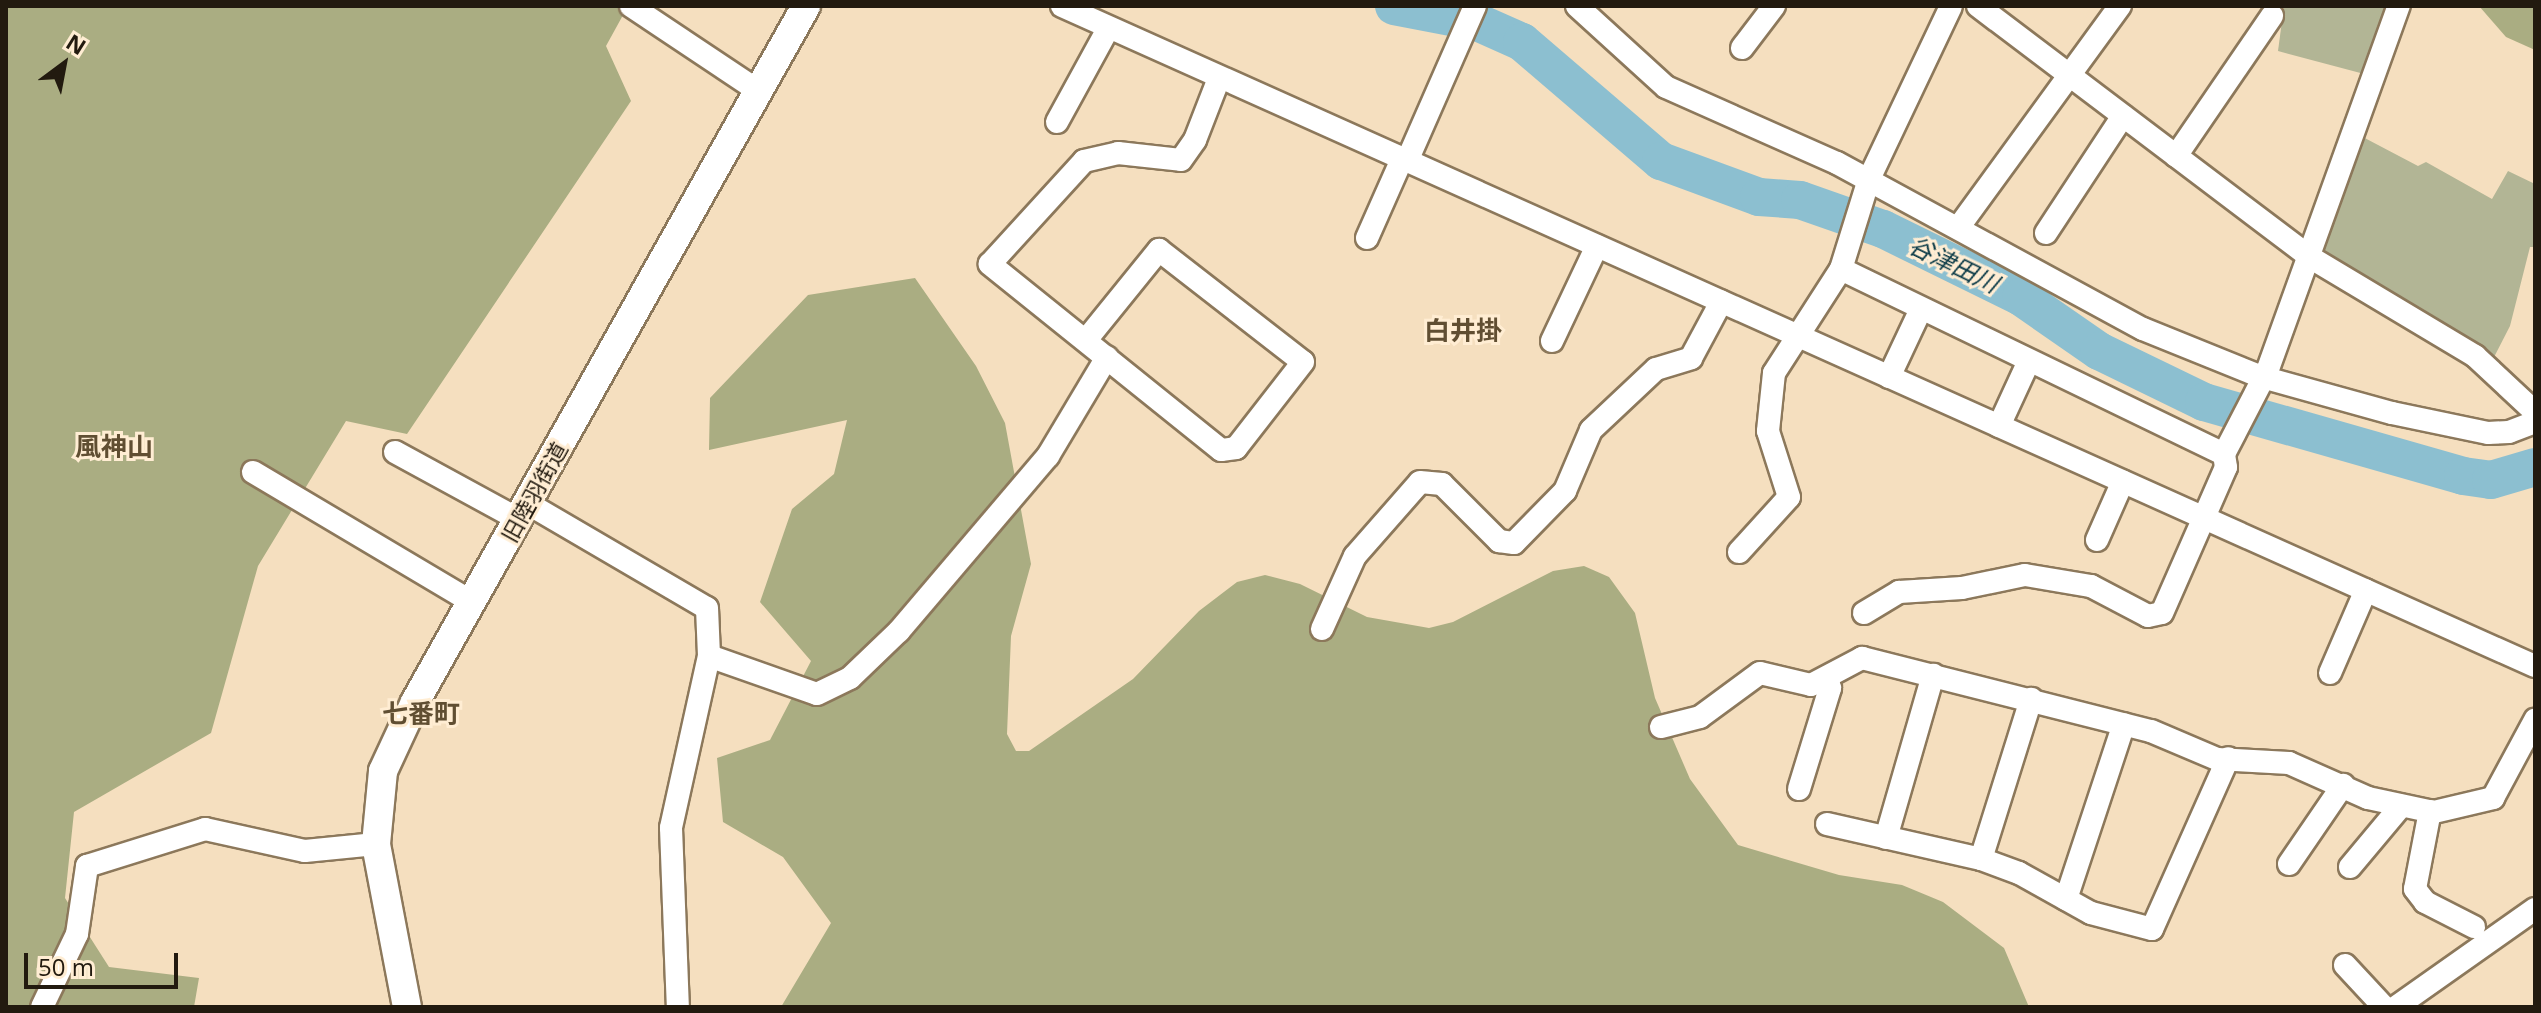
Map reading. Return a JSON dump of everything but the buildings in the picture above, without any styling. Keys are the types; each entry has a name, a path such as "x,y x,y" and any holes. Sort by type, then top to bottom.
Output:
{"street":[{"path":"631,6 760,92"},
{"name":"旧陸羽街道","path":"407,1007 376,844 383,771 522,511 806,6"},
{"path":"1062,6 2535,666"},
{"path":"1367,238 1475,6"},
{"path":"1577,6 1666,87 1866,190 1958,228 2143,329 2259,384 2461,429 2509,432 2535,422"},
{"path":"1739,552 1789,497 1787,481 1772,456 1769,396 1795,335 1842,261 1866,190 1951,6"},
{"path":"1978,6 2308,256 2444,334 2535,412"},
{"path":"1958,228 2120,6"},
{"path":"1864,613 1899,592 1962,588 2025,575 2091,586 2148,616 2158,616 2226,467 2228,447 2259,384 2399,6"},
{"path":"1742,48 1772,7"},
{"path":"2176,156 2272,16"},
{"path":"1057,122 1108,29"},
{"path":"1086,340 1159,250 1303,362 1231,452 1221,450 990,264 1084,161 1118,153 1181,160 1195,140 1219,78"},
{"path":"2046,233 2123,116"},
{"path":"1552,341 1597,246"},
{"path":"1842,261 1921,309 2028,363 2228,447"},
{"path":"1322,629 1355,556 1420,482 1442,484 1499,541 1514,543 1565,491 1591,430 1656,369 1691,358 1721,302"},
{"path":"1889,377 1921,309"},
{"path":"709,656 817,694 850,678 899,631 1048,456 1107,357"},
{"path":"1999,426 2028,363"},
{"path":"395,452 522,511 696,599 707,608 710,621 709,656 671,828 678,1007"},
{"path":"253,472 472,602"},
{"path":"2097,540 2123,481"},
{"path":"2330,673 2366,590"},
{"path":"1661,727 1700,717 1760,673 1811,685 1826,681 1856,658 2124,724 2195,752 2289,763 2401,806 2430,811 2461,809 2493,798 2535,720"},
{"path":"1886,838 1933,675"},
{"path":"1799,789 1830,688 1826,681"},
{"path":"1981,859 2031,699"},
{"path":"2066,899 2124,724"},
{"path":"1827,824 1981,859 2091,913 2157,926 2228,758"},
{"path":"2289,864 2343,785"},
{"path":"2350,867 2401,806"},
{"path":"2430,811 2415,889 2425,902 2474,927"},
{"path":"42,1007 77,934 87,866 205,829 305,851 376,844"},
{"path":"2396,1007 2535,909"},
{"path":"2345,965 2384,1007"}],"green space":[{"path":"6,6 628,6 606,46 631,101 407,434 346,421 258,566 211,733 74,812 65,898 109,967 199,978 194,1007 6,1007"},
{"path":"2284,6 2392,6 2368,75 2278,51"},
{"path":"2479,6 2535,6 2535,50 2506,37"},
{"path":"2359,135 2418,166 2426,162 2492,199 2508,171 2535,184 2535,247 2530,247 2510,326 2491,363 2317,254"},
{"path":"915,278 976,366 1005,423 1031,564 1011,636 1007,734 1016,751 1029,751 1133,679 1199,611 1237,582 1265,575 1300,584 1367,617 1429,628 1453,622 1553,571 1584,566 1609,577 1635,613 1655,698 1690,779 1738,845 1839,875 1902,885 1943,902 2004,948 2029,1007 781,1007 831,923 783,857 723,822 717,758 770,740 811,661 760,602 792,509 834,474 847,420 709,450 710,398 808,295"}],"waterway":[{"name":"谷津田川","path":"1394,6 1477,22 1522,42 1661,161 1759,197 1800,200 1883,229 2021,297 2099,351 2204,402 2463,476 2491,480 2535,467"}],"district":[{"name":"白井掛","path":"1463,331"},
{"name":"風神山","path":"114,447"},
{"name":"七番町","path":"421,714"}]}
